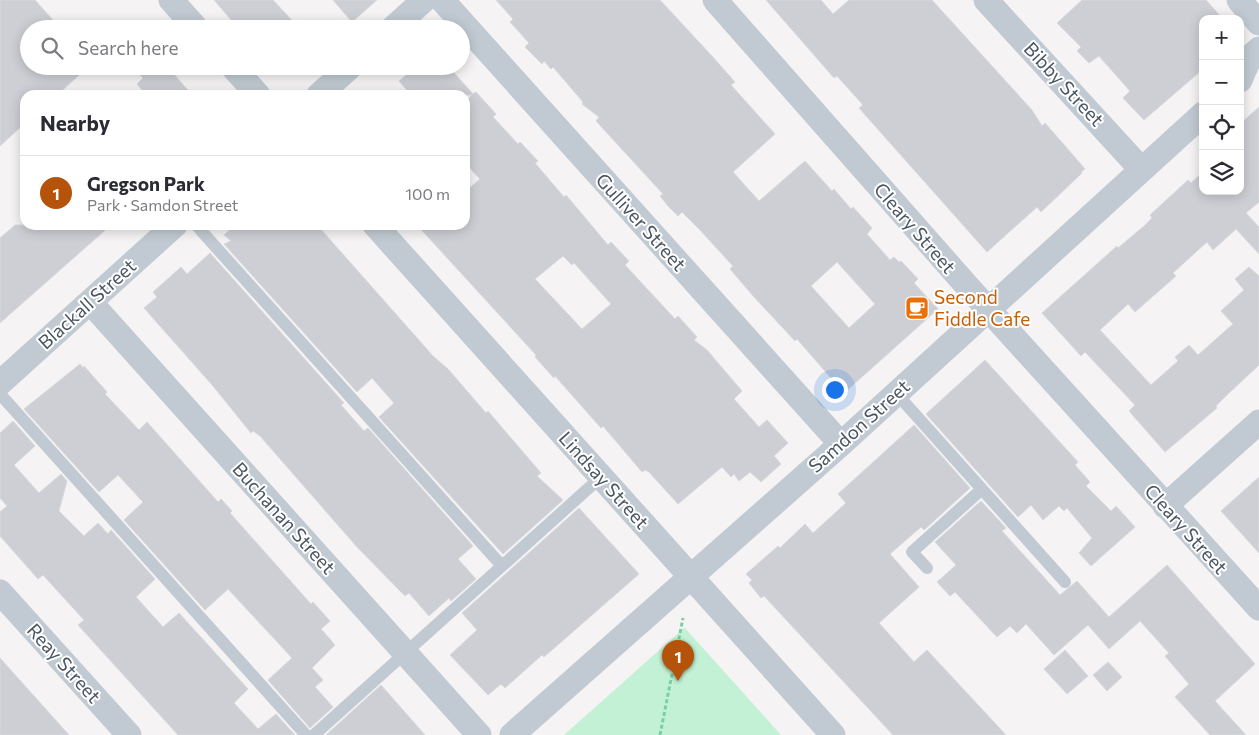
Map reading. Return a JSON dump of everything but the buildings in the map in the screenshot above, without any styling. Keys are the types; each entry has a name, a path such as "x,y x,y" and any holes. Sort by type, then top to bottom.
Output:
{"street":[{"path":"171,0 189,20"},
{"path":"402,20 424,0"},
{"name":"Gulliver Street","path":"442,0 460,20"},
{"name":"Cleary Street","path":"715,0 988,309 1259,608"},
{"name":"Bibby Street","path":"986,0 1141,169"},
{"path":"1239,0 1259,23"},
{"name":"Gulliver Street","path":"470,31 840,444"},
{"path":"1247,78 1250,57 1259,49"},
{"path":"240,75 254,90"},
{"path":"325,90 341,75"},
{"name":"Samdon Street","path":"512,735 840,444 1199,118"},
{"name":"Blackall Street","path":"0,383 169,230"},
{"name":"Lindsay Street","path":"380,230 832,735"},
{"name":"Buchanan Street","path":"90,302 479,735"},
{"path":"1165,506 1259,422"},
{"name":"Reay Street","path":"0,592 129,735"}],"lane":[{"path":"200,230 502,566"},
{"path":"896,393 1065,582"},
{"path":"0,394 306,735"},
{"path":"314,735 602,477"},
{"path":"926,568 912,552 982,489"}],"path":[{"path":"660,735 683,618"}],"green space":[{"path":"684,628 781,735 564,735"}],"place":[{"name":"Second Fiddle Cafe","path":"917,308"},
{"name":"Gregson Park","path":"678,681"}]}
